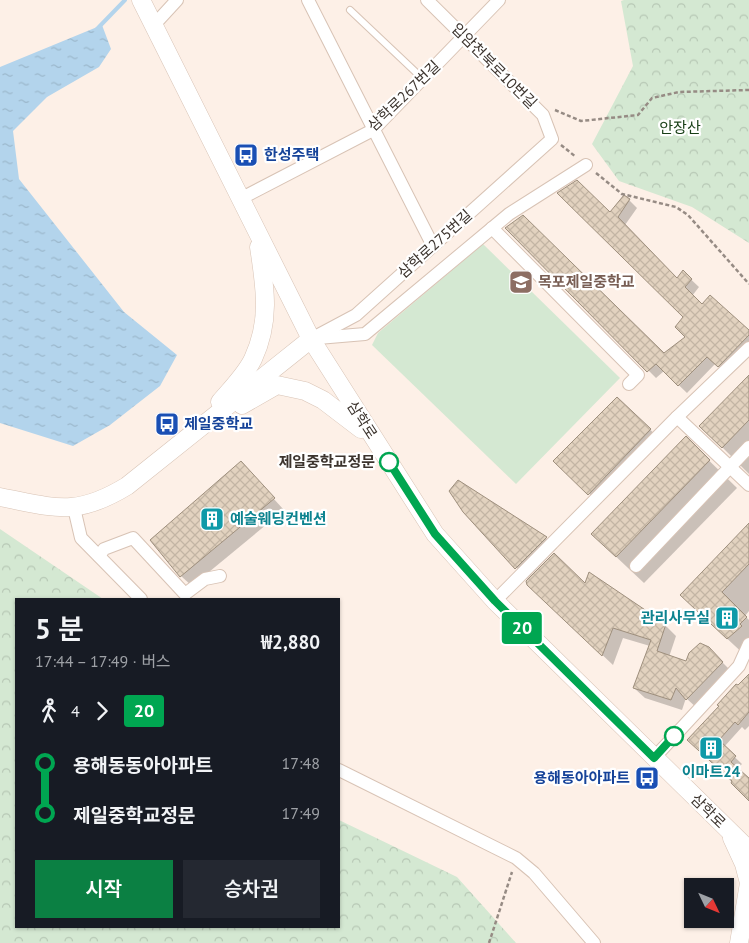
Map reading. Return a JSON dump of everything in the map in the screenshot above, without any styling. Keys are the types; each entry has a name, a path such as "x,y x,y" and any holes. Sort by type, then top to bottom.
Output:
{"street":[{"name":"삼학로","path":"141,0 311,339 435,534 495,601 749,850"},
{"path":"308,0 433,246"},
{"name":"입암천북로10번길","path":"427,0 543,115 552,138"},
{"name":"삼학로267번길","path":"240,199 373,130 499,0"},
{"path":"157,32 174,2"},
{"name":"삼학로275번길","path":"311,339 356,315 552,138"},
{"path":"0,497 53,507 74,508 104,500 127,486 311,339 365,334 508,214 586,165"},
{"path":"492,228 638,375 629,384"},
{"path":"198,429 253,361 264,328 266,300 257,234"},
{"path":"495,601 677,417 749,348"},
{"path":"198,429 277,385 305,391 323,400 350,418 376,442"},
{"path":"677,417 749,485"},
{"path":"636,566 749,447"},
{"path":"74,508 81,538 140,598"},
{"path":"99,556 104,549 133,538 185,594 205,579 220,576"},
{"path":"654,758 738,666 749,644"},
{"path":"340,770 516,858 534,873 594,943"},
{"path":"728,831 749,840"},
{"path":"728,831 744,864 748,883 739,943"}],"lane":[{"path":"350,10 423,79"}],"path":[{"path":"543,115 553,109 581,121 604,120 638,115 652,98 679,92 749,90"},
{"path":"552,138 622,194 676,207 688,215 749,284"},
{"path":"489,943 516,858"}],"green space":[{"name":"안장산","path":"749,0 749,243 692,207 619,181 592,144 633,66 621,1"},
{"path":"483,244 620,378 516,484 372,345 378,333"},
{"path":"0,529 102,598 15,598 15,928 340,928 340,820 457,877 516,943 0,943"}],"water":[{"path":"102,25 111,49 99,67 47,97 13,131 19,179 124,312 177,355 160,386 110,425 73,446 0,423 0,67"}],"building":[{"path":"577,180 610,212 624,195 630,199 618,217 677,278 683,270 692,279 685,287 702,304 710,295 749,330 749,335 718,367 707,357 678,386 656,364 647,372 505,228 523,215 664,353 685,337 675,327 683,317 557,193"},
{"path":"749,375 749,420 722,448 699,426"},
{"path":"617,397 651,429 588,495 553,461"},
{"path":"686,436 710,460 616,557 591,534"},
{"name":"예술웨딩컨벤션","path":"241,461 275,498 180,577 150,540"},
{"path":"458,480 547,537 515,569 463,512 449,491"},
{"path":"749,523 749,564 722,592 747,617 740,624 742,626 727,639 680,595"},
{"path":"554,553 585,583 589,572 666,624 657,651 686,661 689,653 700,643 709,647 723,662 686,700 676,688 671,700 633,688 651,640 613,628 602,656 527,585 526,581"},
{"path":"749,674 749,712 738,725 735,722 719,740 736,756 731,762 749,778 749,801 731,783 732,781 687,740 719,706 717,705 736,684 738,685"}],"waterway":[{"path":"97,29 125,0"}],"bus line":[{"name":"20","path":"389,462 435,534 495,601 654,758 674,736"}],"place":[{"name":"한성주택","path":"246,155"},
{"name":"목포제일중학교","path":"521,282"},
{"name":"제일중학교","path":"167,424"},
{"name":"제일중학교정문","path":"389,462"},
{"name":"예술웨딩컨벤션","path":"212,519"},
{"name":"관리사무실","path":"727,618"},
{"name":"이마트24","path":"711,748"},
{"name":"용해동아아파트","path":"647,778"}]}
